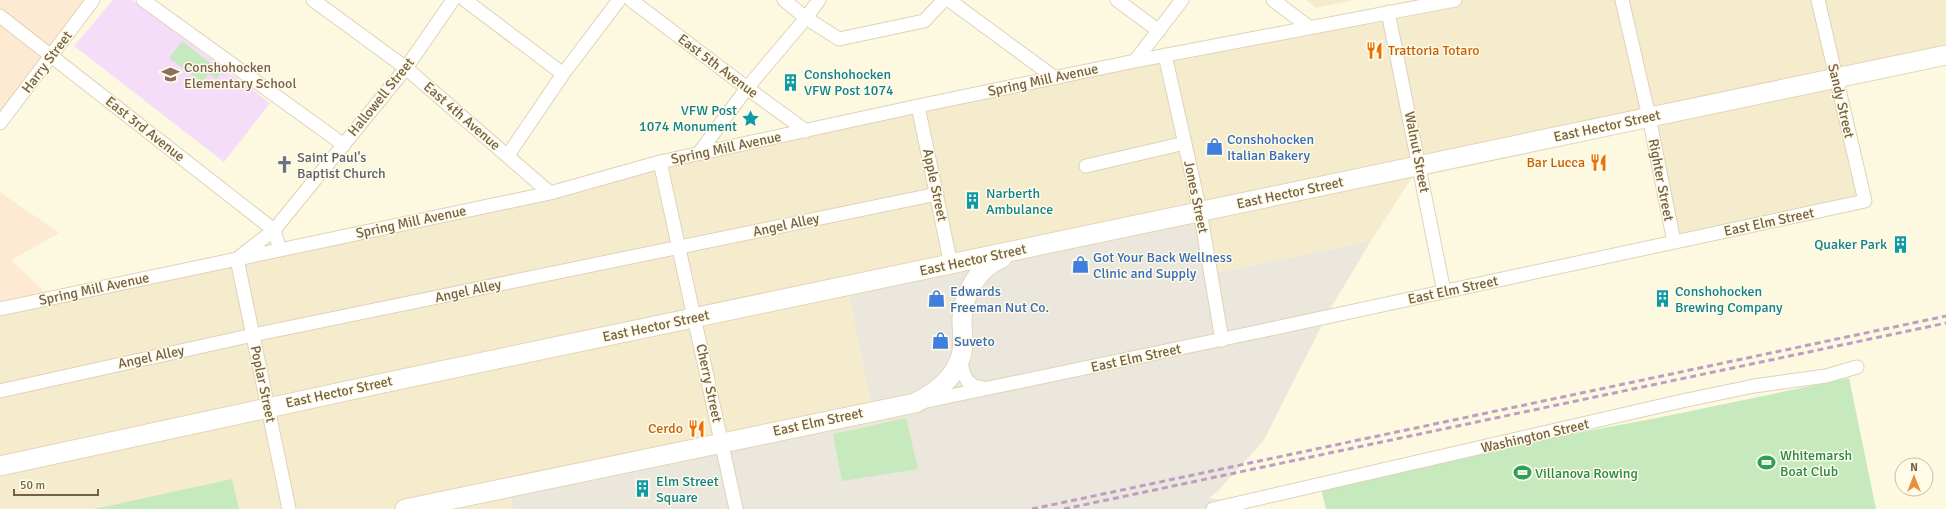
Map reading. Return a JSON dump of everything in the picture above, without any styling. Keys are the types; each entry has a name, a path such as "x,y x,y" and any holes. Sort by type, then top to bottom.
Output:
{"main road":[{"name":"East Hector Street","path":"0,466 268,407 951,265 1200,211 1946,55"},
{"path":"966,296 974,281 988,266 998,259 1031,247"},
{"path":"916,403 939,389 954,371 961,358 963,313 966,296 964,278 951,265"},
{"name":"East Elm Street","path":"405,509 722,442 916,403"}],"street":[{"name":"Harry Street","path":"0,123 93,0"},
{"path":"143,0 344,145"},
{"name":"East 4th Avenue","path":"313,0 406,68 550,193"},
{"name":"Hallowell Street","path":"237,259 274,230 406,68 453,0"},
{"path":"465,0 563,74"},
{"path":"508,156 563,74 619,0"},
{"name":"East 5th Avenue","path":"631,0 806,131"},
{"path":"784,0 806,18 839,39 924,21 944,0"},
{"path":"699,153 747,88 806,18 819,0"},
{"path":"950,0 1054,78"},
{"path":"1117,0 1159,32"},
{"path":"1135,61 1159,32 1182,0"},
{"path":"1273,0 1309,27"},
{"name":"Spring Mill Avenue","path":"0,309 550,193 660,162 918,106 1165,55 1455,0"},
{"name":"Righter Street","path":"1622,0 1649,117 1674,242"},
{"name":"Sandy Street","path":"1818,0 1865,201"},
{"name":"Walnut Street","path":"1388,12 1420,165 1444,292"},
{"name":"East 3rd Avenue","path":"0,16 274,230"},
{"name":"Jones Street","path":"1165,55 1200,211 1222,340"},
{"name":"Apple Street","path":"918,106 951,265"},
{"path":"1086,166 1185,143"},
{"name":"Cherry Street","path":"660,162 736,509"},
{"name":"Angel Alley","path":"0,391 253,335 937,194"},
{"name":"East Elm Street","path":"916,403 1222,340 1865,201"},
{"path":"274,230 280,250"},
{"name":"Poplar Street","path":"237,259 289,509"},
{"path":"961,358 964,376 971,385 980,388 994,387"},
{"name":"Washington Street","path":"1213,509 1682,401 1754,386 1826,376 1857,367"}],"shaded area":[{"path":"0,0 93,0 0,123"},
{"name":"Conshohocken Elementary School","path":"113,0 132,0 270,103 224,162 74,46"},
{"path":"1306,0 1355,0 1316,8"},
{"path":"1455,0 1946,0 1946,55 1836,78 1865,201 1674,242 1649,117 1420,165 1371,241 1211,274 847,286 872,412 508,488 513,509 0,509 0,309 660,162"},
{"path":"0,192 59,233 11,260 53,300 0,310"},
{"path":"1200,211 1211,274 1371,241 1329,311 1264,440 1217,492 1209,498 1243,503 1213,509 513,509 508,487 872,411 847,286"}],"green space":[{"path":"182,41 222,72 216,79 209,74 202,82 169,58"},
{"path":"1849,378 1876,509 1326,509 1320,485 1426,461 1657,418"},
{"path":"906,418 918,469 842,481 833,434"},
{"path":"232,479 239,509 94,509"}],"railway":[{"path":"1032,509 1946,316"},
{"path":"1064,509 1946,323"}],"place":[{"name":"Trattoria Totaro","path":"1375,50"},
{"name":"Conshohocken Elementary School","path":"171,75"},
{"name":"Conshohocken VFW Post 1074","path":"791,82"},
{"name":"VFW Post 1074 Monument","path":"750,118"},
{"name":"Conshohocken Italian Bakery","path":"1214,147"},
{"name":"Bar Lucca","path":"1598,162"},
{"name":"Saint Paul's Baptist Church","path":"284,165"},
{"name":"Narberth Ambulance","path":"973,201"},
{"name":"Quaker Park","path":"1900,244"},
{"name":"Got Your Back Wellness Clinic and Supply","path":"1080,265"},
{"name":"Edwards Freeman Nut Co.","path":"937,299"},
{"name":"Conshohocken Brewing Company","path":"1662,299"},
{"name":"Suveto","path":"941,341"},
{"name":"Cerdo","path":"696,428"},
{"name":"Whitemarsh Boat Club","path":"1767,463"},
{"name":"Villanova Rowing","path":"1522,473"},
{"name":"Elm Street Square","path":"643,489"}]}
